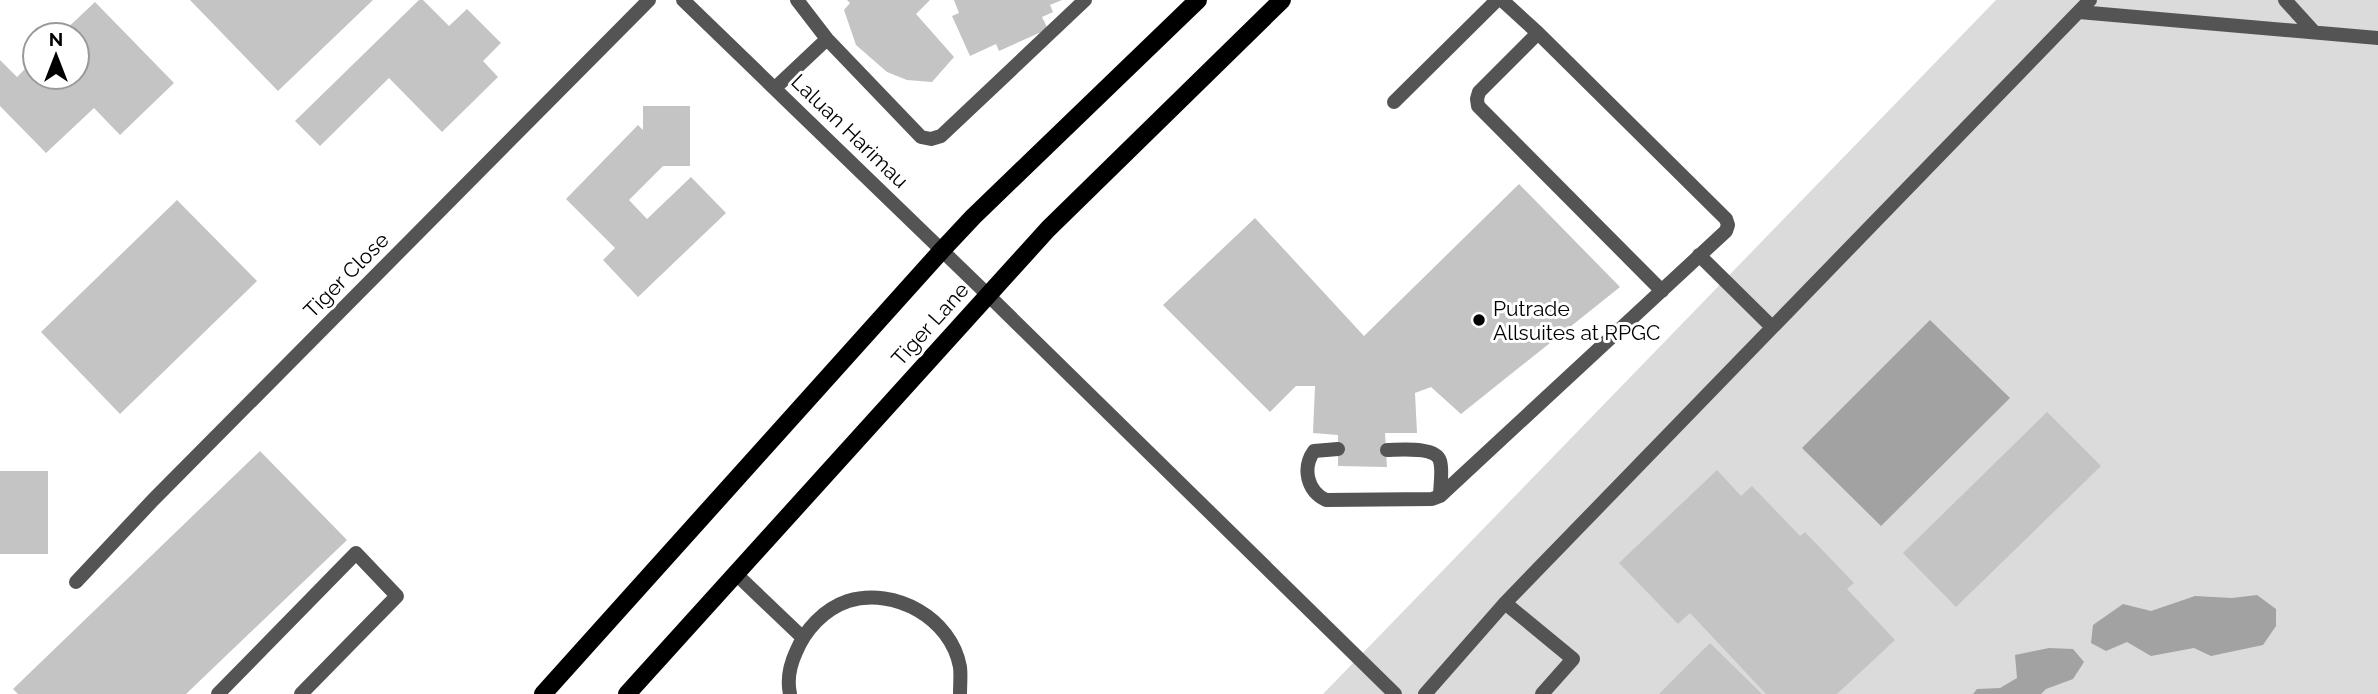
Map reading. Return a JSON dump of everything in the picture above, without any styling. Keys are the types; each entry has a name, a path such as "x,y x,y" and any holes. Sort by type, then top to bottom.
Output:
{"main road":[{"name":"Tiger Lane","path":"543,694 943,248 1198,0"},
{"name":"Tiger Lane","path":"627,694 1048,229 1282,0"}],"street":[{"name":"Tiger Close","path":"76,582 153,500 649,0"},
{"name":"Laluan Harimau","path":"682,0 943,248 1395,694"},
{"path":"797,0 827,39 921,137 931,139 941,136 1085,0"},
{"path":"1338,449 1314,451 1309,459 1309,485 1316,495 1325,500 1432,499 1440,496 1726,232 1726,219 1538,33 1500,0 1394,102"},
{"path":"1425,694 1505,603 2090,0"},
{"path":"2284,0 2314,32"},
{"path":"2079,12 2378,38"},
{"path":"1538,33 1479,92 1476,99 1478,106 1662,290"},
{"path":"775,88 827,39"},
{"path":"1699,255 1772,327"},
{"path":"1387,450 1428,451 1436,454 1440,461 1440,496"},
{"path":"218,694 356,553 397,596 302,694"},
{"path":"736,575 802,637"},
{"path":"790,694 791,662 802,637 822,615 847,601 877,598 905,603 930,618 950,640 960,667 960,694"},
{"path":"1505,603 1573,659 1542,694"}],"shaded area":[{"path":"1996,0 2378,0 2378,694 1323,694"},
{"path":"1930,320 2010,398 1881,526 1802,448"},
{"path":"2257,595 2276,609 2276,626 2263,645 2211,656 2194,648 2151,656 2127,642 2106,651 2091,643 2093,625 2123,604 2151,611 2195,596 2232,598"},
{"path":"2049,648 2073,649 2084,662 2073,679 2046,689 2041,694 1973,694 1977,689 2000,688 2017,678 2015,655"}],"building":[{"path":"190,0 373,0 278,91"},
{"path":"419,0 423,0 449,26 467,9 501,43 483,61 498,77 442,132 389,78 320,146 295,121"},
{"path":"847,0 930,0 916,14 954,57 932,82 907,80 887,72 856,45 844,10 850,3"},
{"path":"954,0 1062,0 1050,5 1053,12 1042,17 1048,29 999,51 996,44 970,56 952,16 959,13"},
{"path":"95,2 174,83 120,135 94,108 46,153 0,106 0,60 17,77 21,73 21,91 91,91 91,21 75,21"},
{"path":"643,106 690,106 690,166 663,166 629,200 647,219 691,177 726,213 638,297 603,260 615,248 566,199 638,125 643,130"},
{"name":"Putrade Allsuites at RPGC","path":"1519,184 1620,287 1461,414 1431,387 1415,393 1417,433 1385,433 1387,467 1338,466 1338,435 1313,433 1315,386 1296,386 1270,412 1163,305 1255,218 1364,336"},
{"path":"177,200 257,281 120,414 41,332"},
{"path":"2047,412 2101,466 1956,607 1903,553"},
{"path":"260,451 347,540 186,694 18,694 13,689"},
{"path":"1717,470 1741,496 1752,486 1800,536 1805,532 1854,583 1847,589 1895,640 1837,694 1766,694 1690,613 1678,624 1619,563"},
{"path":"0,471 48,471 48,554 0,554"},
{"path":"1710,643 1762,694 1659,694"}],"place":[{"name":"Putrade Allsuites at RPGC","path":"1479,320"}]}
